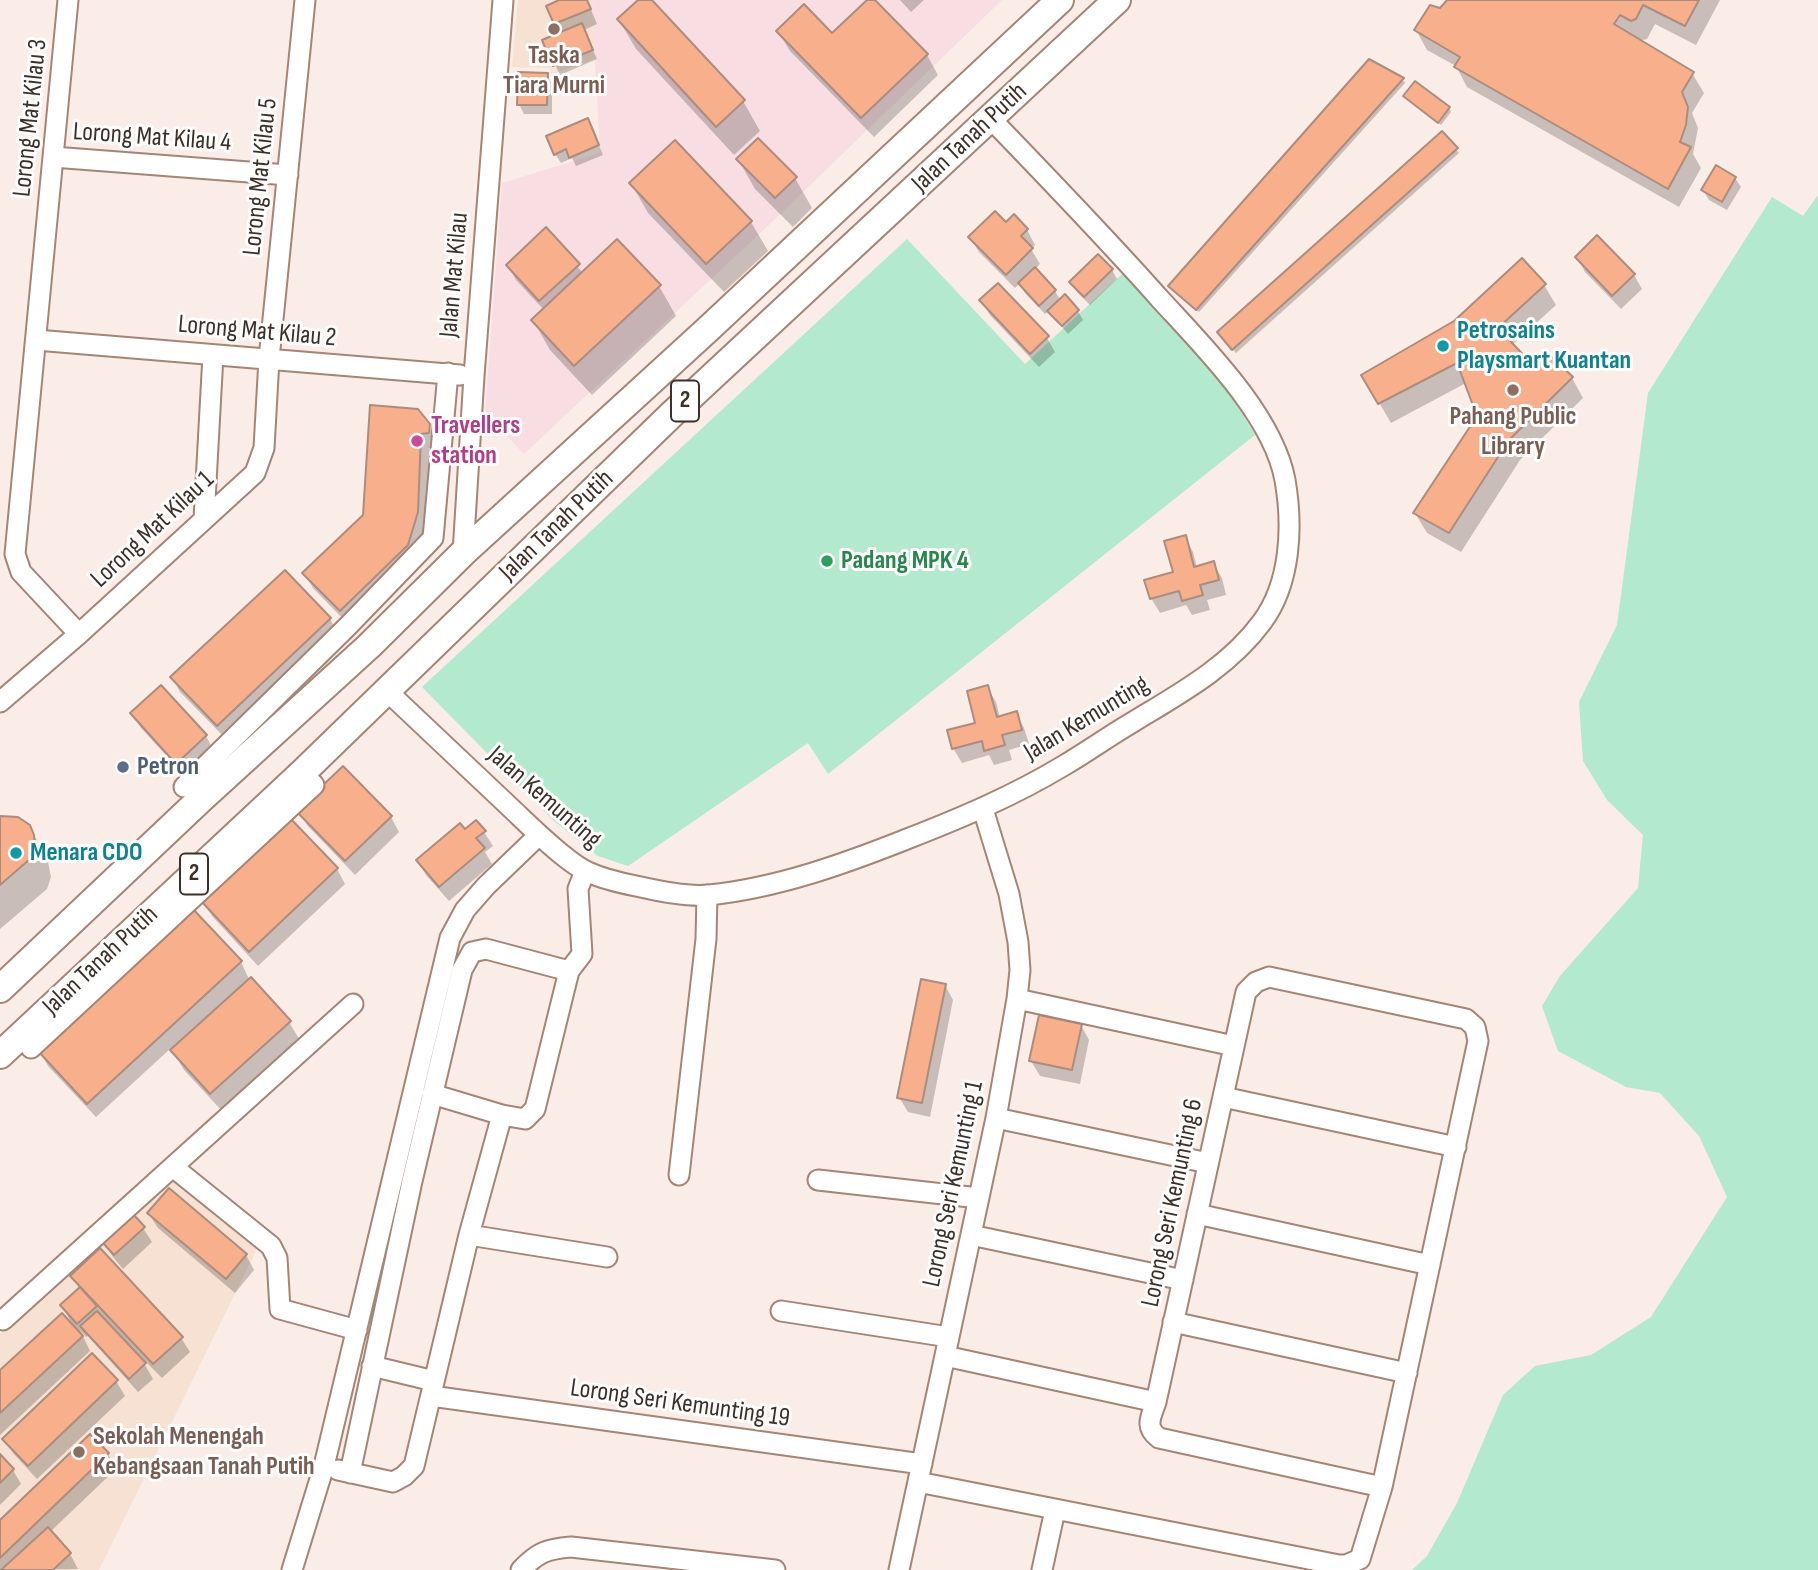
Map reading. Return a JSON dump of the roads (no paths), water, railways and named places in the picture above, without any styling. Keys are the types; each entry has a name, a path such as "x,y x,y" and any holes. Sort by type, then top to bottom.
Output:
{"highway":[{"name":"Jalan Tanah Putih","path":"0,989 172,826 369,646 463,553 706,331 1060,0"},
{"name":"Jalan Tanah Putih","path":"0,1055 308,779 387,691 672,414 1117,0"}],"street":[{"name":"Lorong Mat Kilau 3","path":"68,0 15,554 21,572 79,634"},
{"name":"Lorong Mat Kilau 5","path":"269,359 305,0"},
{"name":"Jalan Mat Kilau","path":"463,553 503,0"},
{"name":"Jalan Kemunting","path":"387,691 539,835 585,871 633,886 707,895 835,867 983,809 1061,767 1157,708 1209,674 1242,645 1263,622 1276,599 1283,575 1289,523 1284,475 1274,448 1242,396 1220,367 1124,259 991,119"},
{"name":"Lorong Mat Kilau 4","path":"53,157 288,175"},
{"name":"Lorong Mat Kilau 2","path":"36,340 474,376"},
{"path":"204,519 213,355"},
{"name":"Lorong Mat Kilau 1","path":"0,702 79,634 255,473 264,448 269,359"},
{"path":"184,787 348,626 435,535 447,373"},
{"path":"348,626 369,646"},
{"path":"31,1048 308,779"},
{"name":"Lorong Seri Kemunting 1","path":"899,1570 996,1118 1017,999 1020,970 1018,942 1009,894 983,809"},
{"path":"292,1570 324,1466 450,938 464,910 539,835"},
{"path":"432,1094 502,1115 525,1119 536,1109 569,971 582,954 578,889 585,871"},
{"path":"679,1175 706,939 707,895"},
{"path":"350,1473 432,1094 462,970 472,952 486,949 569,971"},
{"name":"Lorong Seri Kemunting 6","path":"1382,1487 1158,1438 1149,1426 1246,992 1255,982 1269,977 1466,1019 1475,1027 1478,1041"},
{"path":"1017,999 1234,1046"},
{"path":"3,1320 353,1004"},
{"name":"Lorong Seri Kemunting 19","path":"372,1366 432,1388 920,1473 1055,1510 1346,1565 1360,1559 1382,1487 1478,1041"},
{"path":"1223,1097 1456,1147"},
{"path":"324,1466 393,1482 414,1466 469,1235 502,1115"},
{"path":"996,1118 1208,1163"},
{"path":"173,1167 271,1246 277,1258 280,1309 357,1330"},
{"path":"818,1180 979,1198"},
{"path":"1197,1214 1430,1265"},
{"path":"469,1235 607,1257"},
{"path":"971,1235 1182,1280"},
{"path":"781,1311 947,1347 1156,1402"},
{"path":"1173,1322 1407,1373"},
{"path":"1042,1570 1055,1510"},
{"path":"521,1570 533,1557 549,1549 571,1547 775,1570"}],"place":[{"name":"Taska Tiara Murni","path":"554,29"},
{"name":"Petrosains Playsmart Kuantan","path":"1443,346"},
{"name":"Pahang Public Library","path":"1513,390"},
{"name":"Travellers station","path":"417,441"},
{"name":"Padang MPK 4","path":"827,561"},
{"name":"Petron","path":"123,767"},
{"name":"Menara CDO","path":"16,853"},
{"name":"Sekolah Menengah Kebangsaan Tanah Putih","path":"79,1452"}]}
